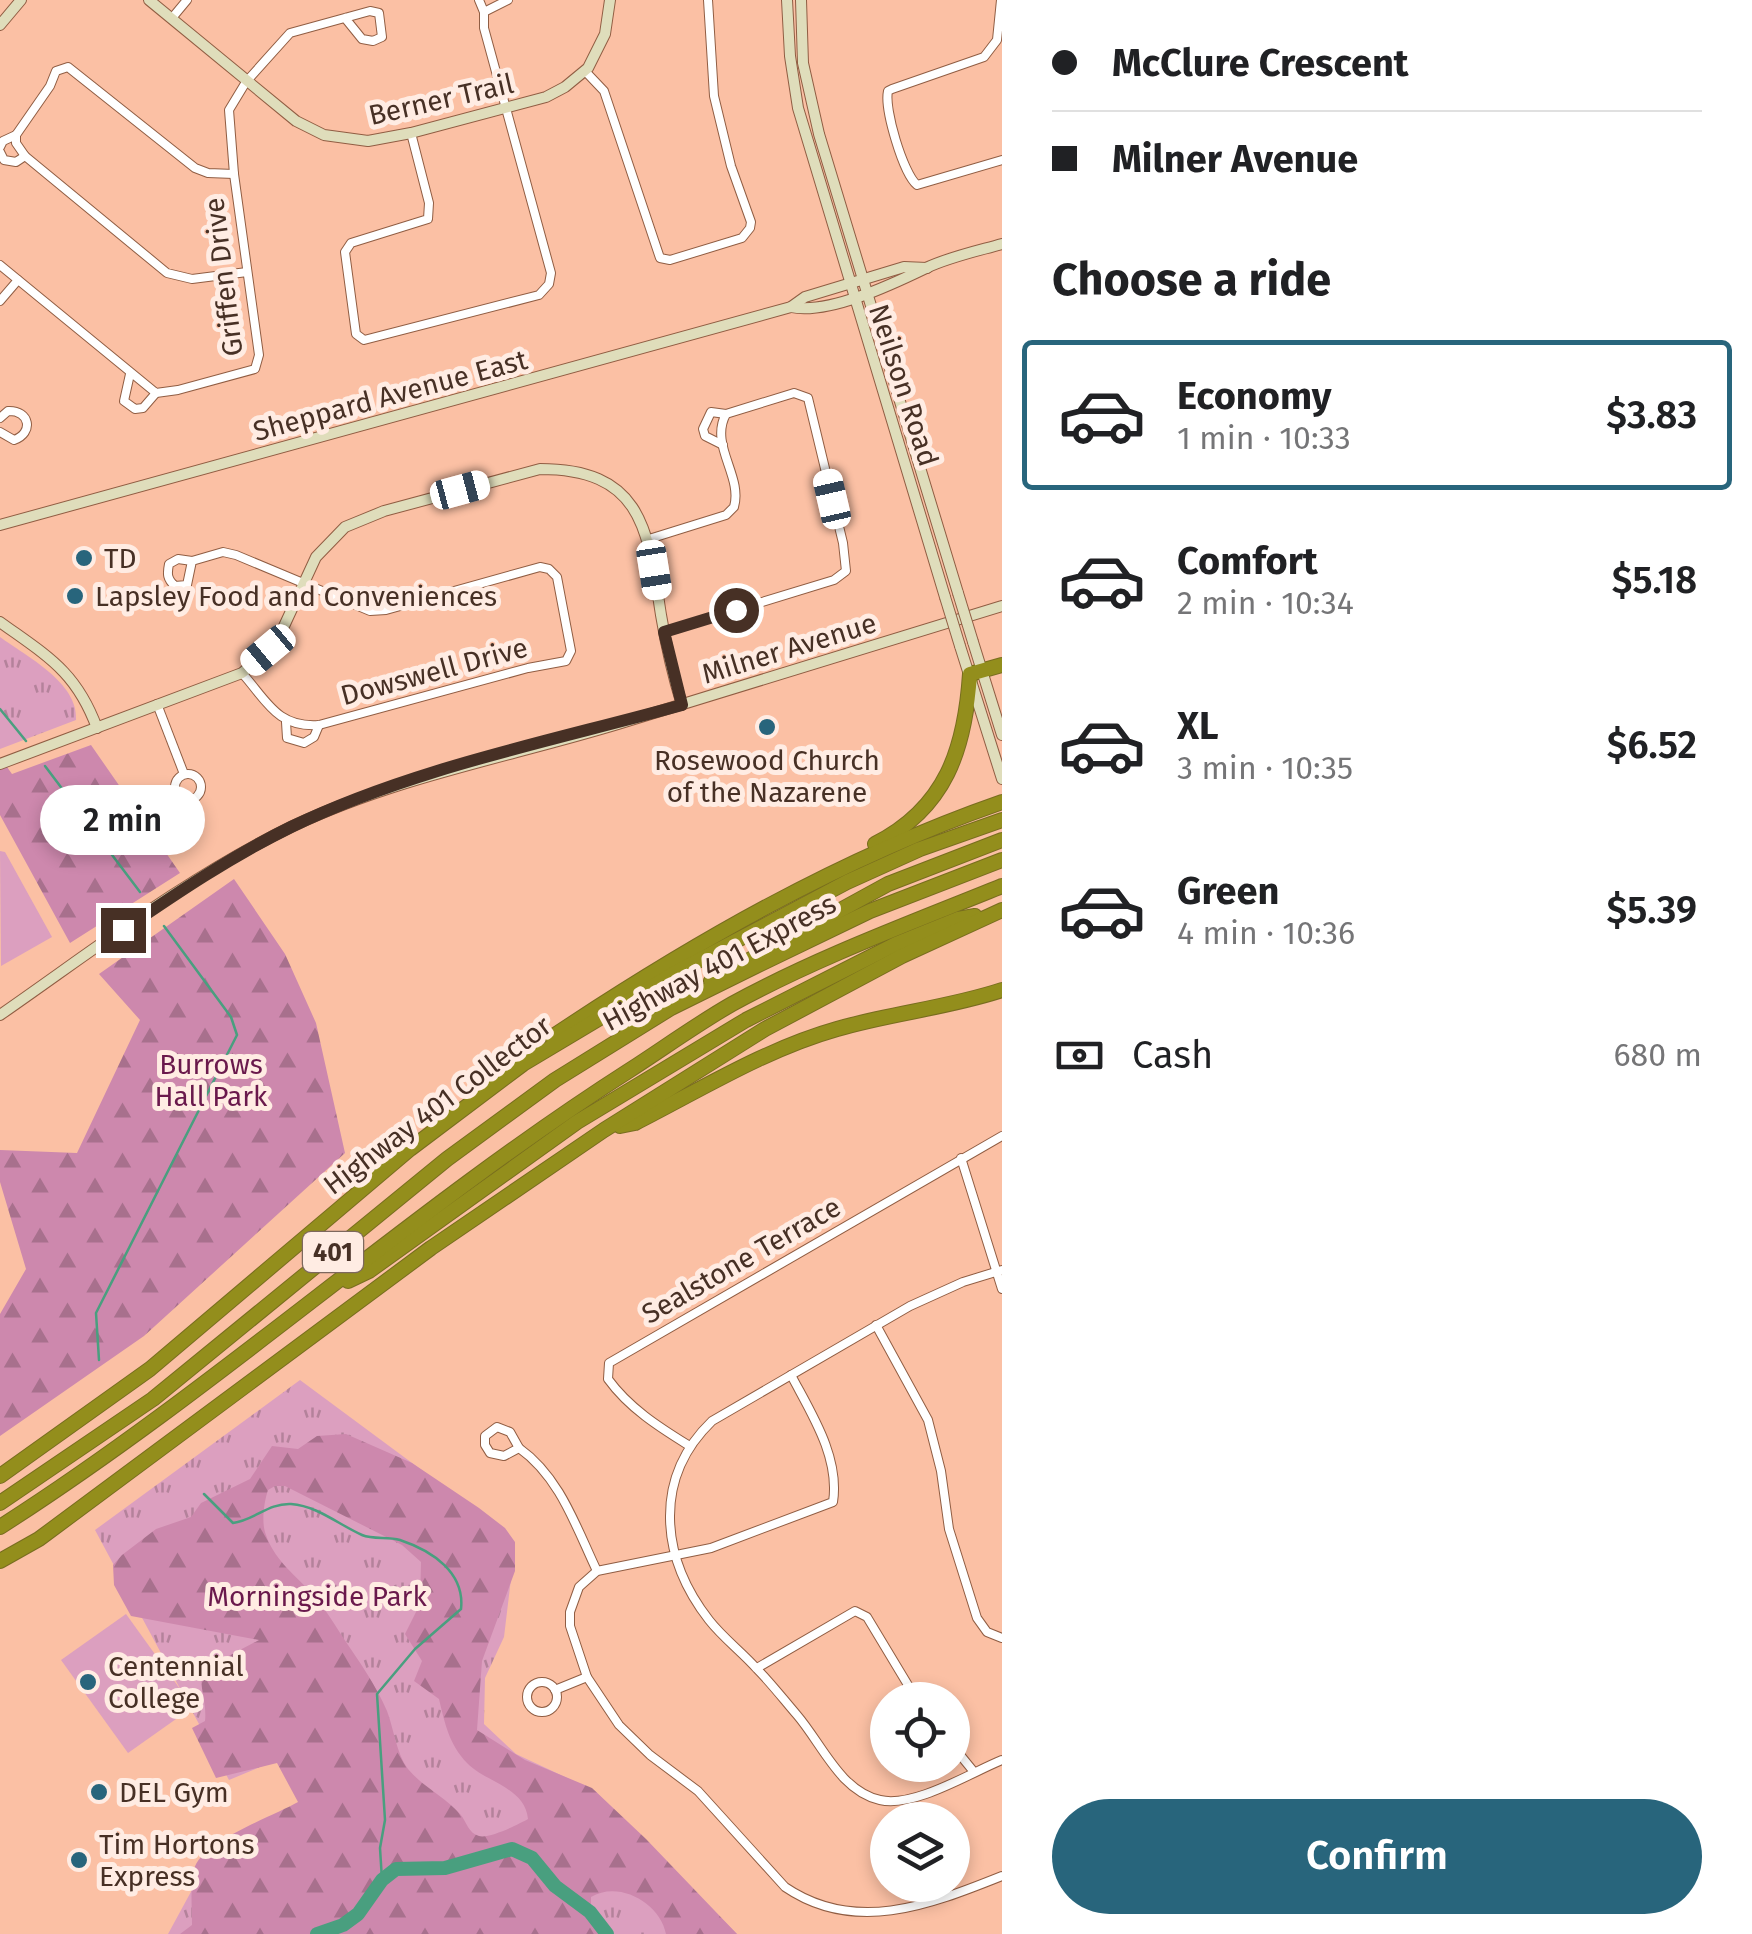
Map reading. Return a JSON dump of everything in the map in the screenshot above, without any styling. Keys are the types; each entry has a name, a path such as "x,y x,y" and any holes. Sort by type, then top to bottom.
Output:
{"highway":[{"path":"748,915 762,902 883,840 918,816 944,784 964,725 976,672 1002,665"},
{"path":"523,1064 551,1037 630,984 748,915 914,835 1002,802"},
{"name":"Highway 401 Collector","path":"0,1476 150,1369 410,1149 523,1064 674,973 847,882 920,849 1002,820"},
{"path":"672,1008 729,968 871,892 1002,840"},
{"name":"Highway 401 Express","path":"0,1503 153,1399 555,1080 672,1008 870,912 1002,860"},
{"name":"Highway 401 Express","path":"0,1527 164,1416 453,1191 576,1104 732,1004 878,936 1002,886"},
{"path":"320,1294 369,1271 577,1122 746,1020 896,944 958,919 998,911"},
{"name":"401","path":"0,1565 431,1248 604,1130 765,1029 902,956 998,911"},
{"path":"604,1130 635,1122 776,1052 838,1028 932,1010 1002,990"}],"main road":[{"path":"0,25 21,0"},
{"name":"Berner Trail","path":"150,0 246,82 296,120 324,135 368,142 411,134 546,97 585,71"},
{"path":"585,71 605,34 610,0"},
{"name":"Neilson Road","path":"788,0 790,56 798,108 848,283 960,646 976,672 1002,736"},
{"name":"Neilson Road","path":"801,0 803,63 809,96 973,642 976,672 1002,779"},
{"name":"Sheppard Avenue East","path":"792,306 808,310 908,280 927,268 1002,244"},
{"name":"Sheppard Avenue East","path":"0,525 792,306 805,297 904,267 927,268"},
{"path":"886,402 899,398"},
{"path":"0,764 242,672 279,637 316,557 335,534 357,520 540,470 565,469 602,481 642,520 682,705"},
{"name":"Milner Avenue","path":"0,1015 215,869 301,823 378,792 472,762 682,705 1002,606"},
{"path":"0,622 63,668 82,692 96,728"}],"street":[{"path":"172,18 187,0"},
{"path":"411,134 430,203 428,219 352,242 346,252 352,321 356,334 364,340 539,295 547,288 551,273 479,0"},
{"path":"484,12 508,0"},
{"path":"585,71 601,86 607,99 660,258 670,260 746,236 751,222 714,96 708,0"},
{"path":"1001,0 996,40 984,57 892,88 886,105 908,174 917,185 1002,160"},
{"path":"246,82 290,33 370,11 379,13 382,37 373,41 362,39 345,18"},
{"path":"25,156 16,162 4,160 0,149 3,141 16,135 56,71 68,67 195,168 208,174 234,174"},
{"name":"Griffen Drive","path":"130,374 124,400 129,406 143,408 156,393 256,368 258,356 229,110 246,82"},
{"path":"16,135 16,143 25,156 167,274 192,278 247,272"},
{"name":"Griffen Drive","path":"0,265 156,393"},
{"path":"0,301 18,280"},
{"path":"664,632 834,580 847,568 808,398 794,393 726,414 710,412 702,430 705,436 722,444"},
{"path":"0,400 2,415 13,410 22,414 28,427 23,436 14,440 0,432"},
{"path":"649,539 732,510 737,499 720,432 726,414"},
{"path":"192,562 224,552 304,585"},
{"name":"Dowswell Drive","path":"304,585 370,610 386,610 540,567 549,569 557,577 571,651 566,662 528,668 319,725 286,722 288,738 304,743 314,737 319,725"},
{"path":"242,672 286,722"},
{"path":"157,704 184,774"},
{"name":"Sealstone Terrace","path":"688,1446 615,1390 608,1379 609,1364 1002,1136"},
{"path":"961,1158 1002,1289"},
{"path":"999,1270 932,1295 712,1420 688,1446 676,1470 671,1530 676,1556 708,1619 809,1729 843,1778 870,1796 905,1800 1002,1760"},
{"path":"876,1325 928,1420 941,1470 948,1529 978,1618 987,1632 1002,1638"},
{"path":"791,1374 824,1442 833,1502 712,1548 598,1571 579,1586 570,1612 570,1626 586,1677 619,1726 698,1790 798,1901 833,1919"},
{"path":"519,1448 504,1456 494,1456 485,1445 486,1436 492,1428 506,1428 519,1448 540,1466 554,1485 598,1571"},
{"path":"757,1668 855,1611 867,1617 906,1682"},
{"path":"555,1690 586,1677"},
{"path":"970,1767 974,1772"},
{"path":"882,1922 1002,1876"}],"green space":[{"path":"0,637 60,682 75,707 76,720 0,749"},
{"path":"91,745 180,873 70,943 0,815 0,757 12,774"},
{"path":"0,851 5,852 52,937 1,966"},
{"name":"Burrows Hall Park","path":"234,879 285,954 316,1023 345,1153 144,1336 0,1436 0,1314 26,1269 0,1182 0,1150 77,1153 140,1020 99,974"},
{"name":"Morningside Park","path":"300,1380 485,1517 513,1562 504,1637 485,1678 484,1724 516,1754 595,1791 737,1934 168,1934 199,1877 308,1825 282,1758 229,1780 95,1530"},
{"name":"Morningside Park","path":"346,1434 412,1463 505,1528 515,1542 515,1571 482,1661 477,1730 525,1760 592,1788 737,1934 666,1934 647,1904 614,1891 591,1897 591,1912 602,1934 180,1934 192,1925 192,1883 199,1860 223,1840 298,1802 277,1763 216,1778 192,1728 205,1721 202,1670 259,1640 131,1616 114,1585 113,1565 156,1529 191,1517 201,1503 250,1479 272,1446 298,1449 317,1436","holes":["285,1486 402,1545 421,1562 420,1604 405,1634 422,1661 414,1681 439,1699 448,1733 461,1756 475,1770 520,1799 528,1819 490,1835 475,1835 454,1808 408,1769 387,1711 367,1674 323,1606 269,1543 264,1530 268,1490"]},
{"path":"126,1614 193,1707 128,1753 61,1660"}],"waterway":[{"path":"0,709 26,741"},
{"path":"45,766 140,892"},
{"path":"99,1360 96,1313 237,1035 231,1017 164,926"},
{"path":"204,1494 233,1523 275,1506 301,1505 362,1535 400,1540 435,1557 458,1585 461,1609 415,1649 377,1694 385,1820 380,1848 382,1880"},
{"path":"317,1934 343,1925 358,1914 382,1880 396,1869 445,1868 512,1849 532,1858 555,1886 590,1912 607,1934"}],"place":[{"name":"TD","path":"84,558"},
{"name":"Lapsley Food and Conveniences","path":"75,596"},
{"name":"Rosewood Church of the Nazarene","path":"767,727"},
{"name":"Centennial College","path":"88,1682"},
{"name":"DEL Gym","path":"99,1792"},
{"name":"Tim Hortons Express","path":"79,1860"}],"route":[{"path":"123,930 215,869 310,818 472,762 682,705 664,632 736,610"}]}
